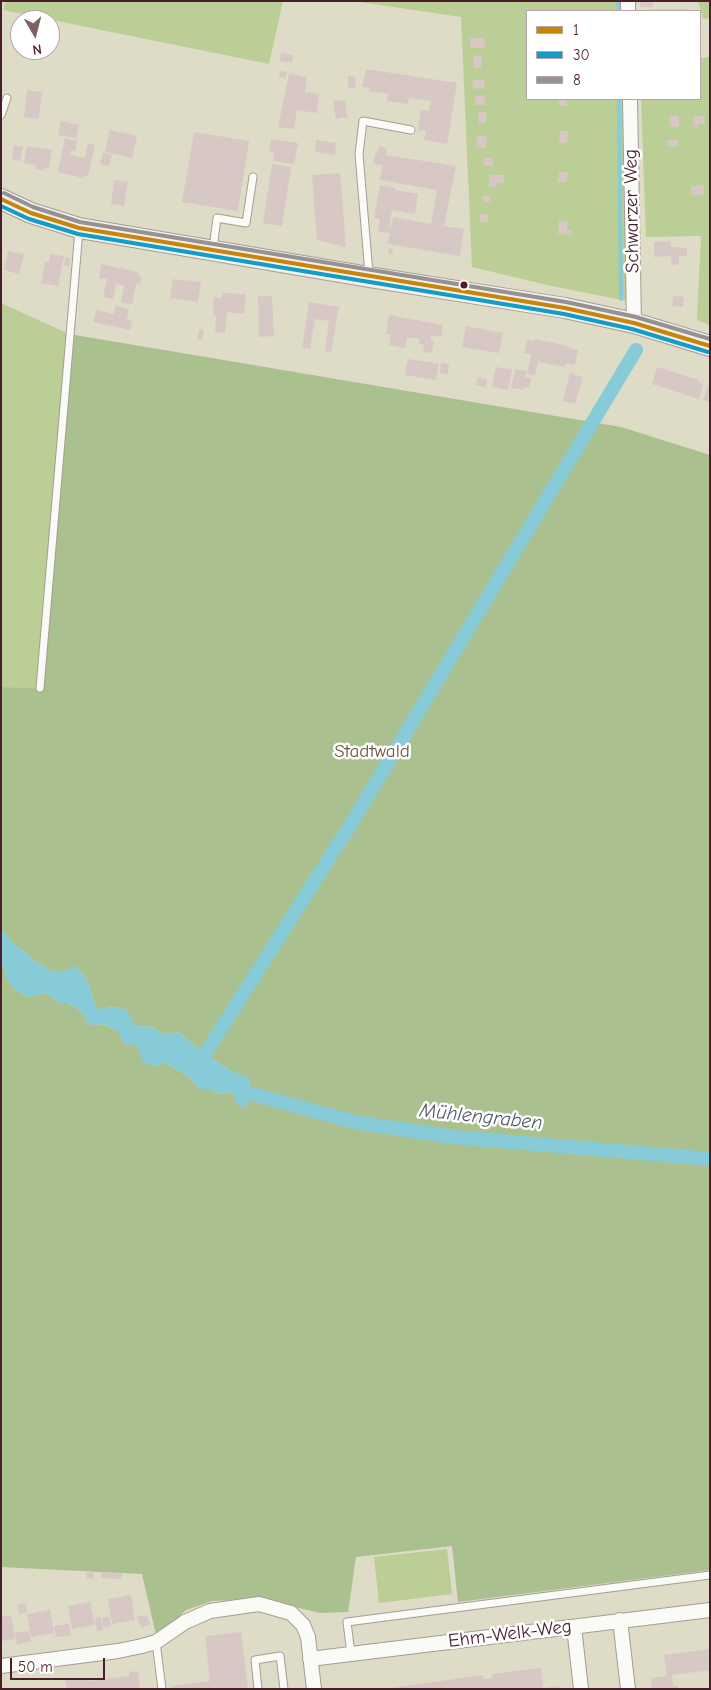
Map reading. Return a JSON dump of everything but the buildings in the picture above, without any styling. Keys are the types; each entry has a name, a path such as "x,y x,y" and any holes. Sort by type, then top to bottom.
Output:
{"street":[{"name":"Schwarzer Weg","path":"630,100 634,323"},
{"path":"1,199 32,213 79,228 565,308 634,323 710,346"},
{"path":"1,1666 118,1651 156,1642 185,1622 210,1610 259,1604 291,1613 303,1625 308,1637 314,1689"},
{"name":"Ehm-Welk-Weg","path":"310,1659 710,1610"},
{"path":"620,1620 628,1689"},
{"path":"574,1626 581,1689"}],"lane":[{"path":"1,115 7,98"},
{"path":"369,277 359,154 363,121 411,130"},
{"path":"212,251 217,218 246,223 253,177"},
{"path":"40,688 79,228"},
{"path":"351,1654 347,1622 710,1575"},
{"path":"156,1642 162,1689"},
{"path":"258,1689 255,1660 280,1656 284,1689"}],"green space":[{"path":"6,1 283,1 269,64 60,22 60,10 3,10"},
{"path":"353,1 623,1 623,10 526,10 526,100 624,100 627,301 547,285 472,267 461,17"},
{"path":"698,1 710,1 710,18 703,19"},
{"path":"710,57 710,325 697,320 701,236 646,237 641,100 701,100 701,58"},
{"path":"1,303 69,334 40,688 1,687"},
{"name":"Stadtwald","path":"69,334 621,427 710,455 710,1570 458,1602 452,1546 356,1557 348,1612 320,1613 262,1599 212,1601 186,1610 161,1634 156,1635 142,1574 1,1567 1,966 5,969 15,989 24,995 30,997 43,993 54,998 59,1003 68,1003 83,1013 87,1022 92,1025 102,1024 119,1031 137,1045 153,1066 166,1063 189,1077 200,1089 210,1089 220,1094 234,1092 243,1108 252,1094 249,1078 232,1071 205,1054 178,1032 162,1034 153,1027 136,1026 126,1010 115,1007 97,1009 88,981 76,966 66,971 52,971 34,961 26,952 14,945 1,928 1,687 40,688"},
{"path":"447,1549 452,1594 379,1603 374,1557"}],"water":[{"path":"1,928 14,945 26,952 34,961 52,971 66,971 75,965 88,981 97,1009 115,1007 126,1010 136,1026 153,1027 162,1034 178,1032 205,1054 232,1071 249,1078 252,1094 244,1108 236,1104 234,1092 220,1094 210,1089 200,1089 189,1077 166,1063 153,1066 143,1062 137,1045 124,1044 118,1031 103,1024 92,1025 87,1022 83,1013 68,1003 59,1003 54,998 43,993 30,997 15,989 5,978 5,969 1,966"}],"waterway":[{"path":"618,1 619,10"},
{"path":"619,100 621,299"},
{"path":"205,1054 354,819 636,350"},
{"name":"Mühlengraben","path":"252,1094 354,1122 453,1137 710,1159"}],"transit line":[{"name":"8","path":"4,193 33,207 80,222 566,302 636,317 710,339"},
{"name":"1","path":"1,199 31,213 79,228 565,308 634,323 710,346"},
{"name":"30","path":"1,206 29,219 78,234 564,314 632,329 708,352"}]}
